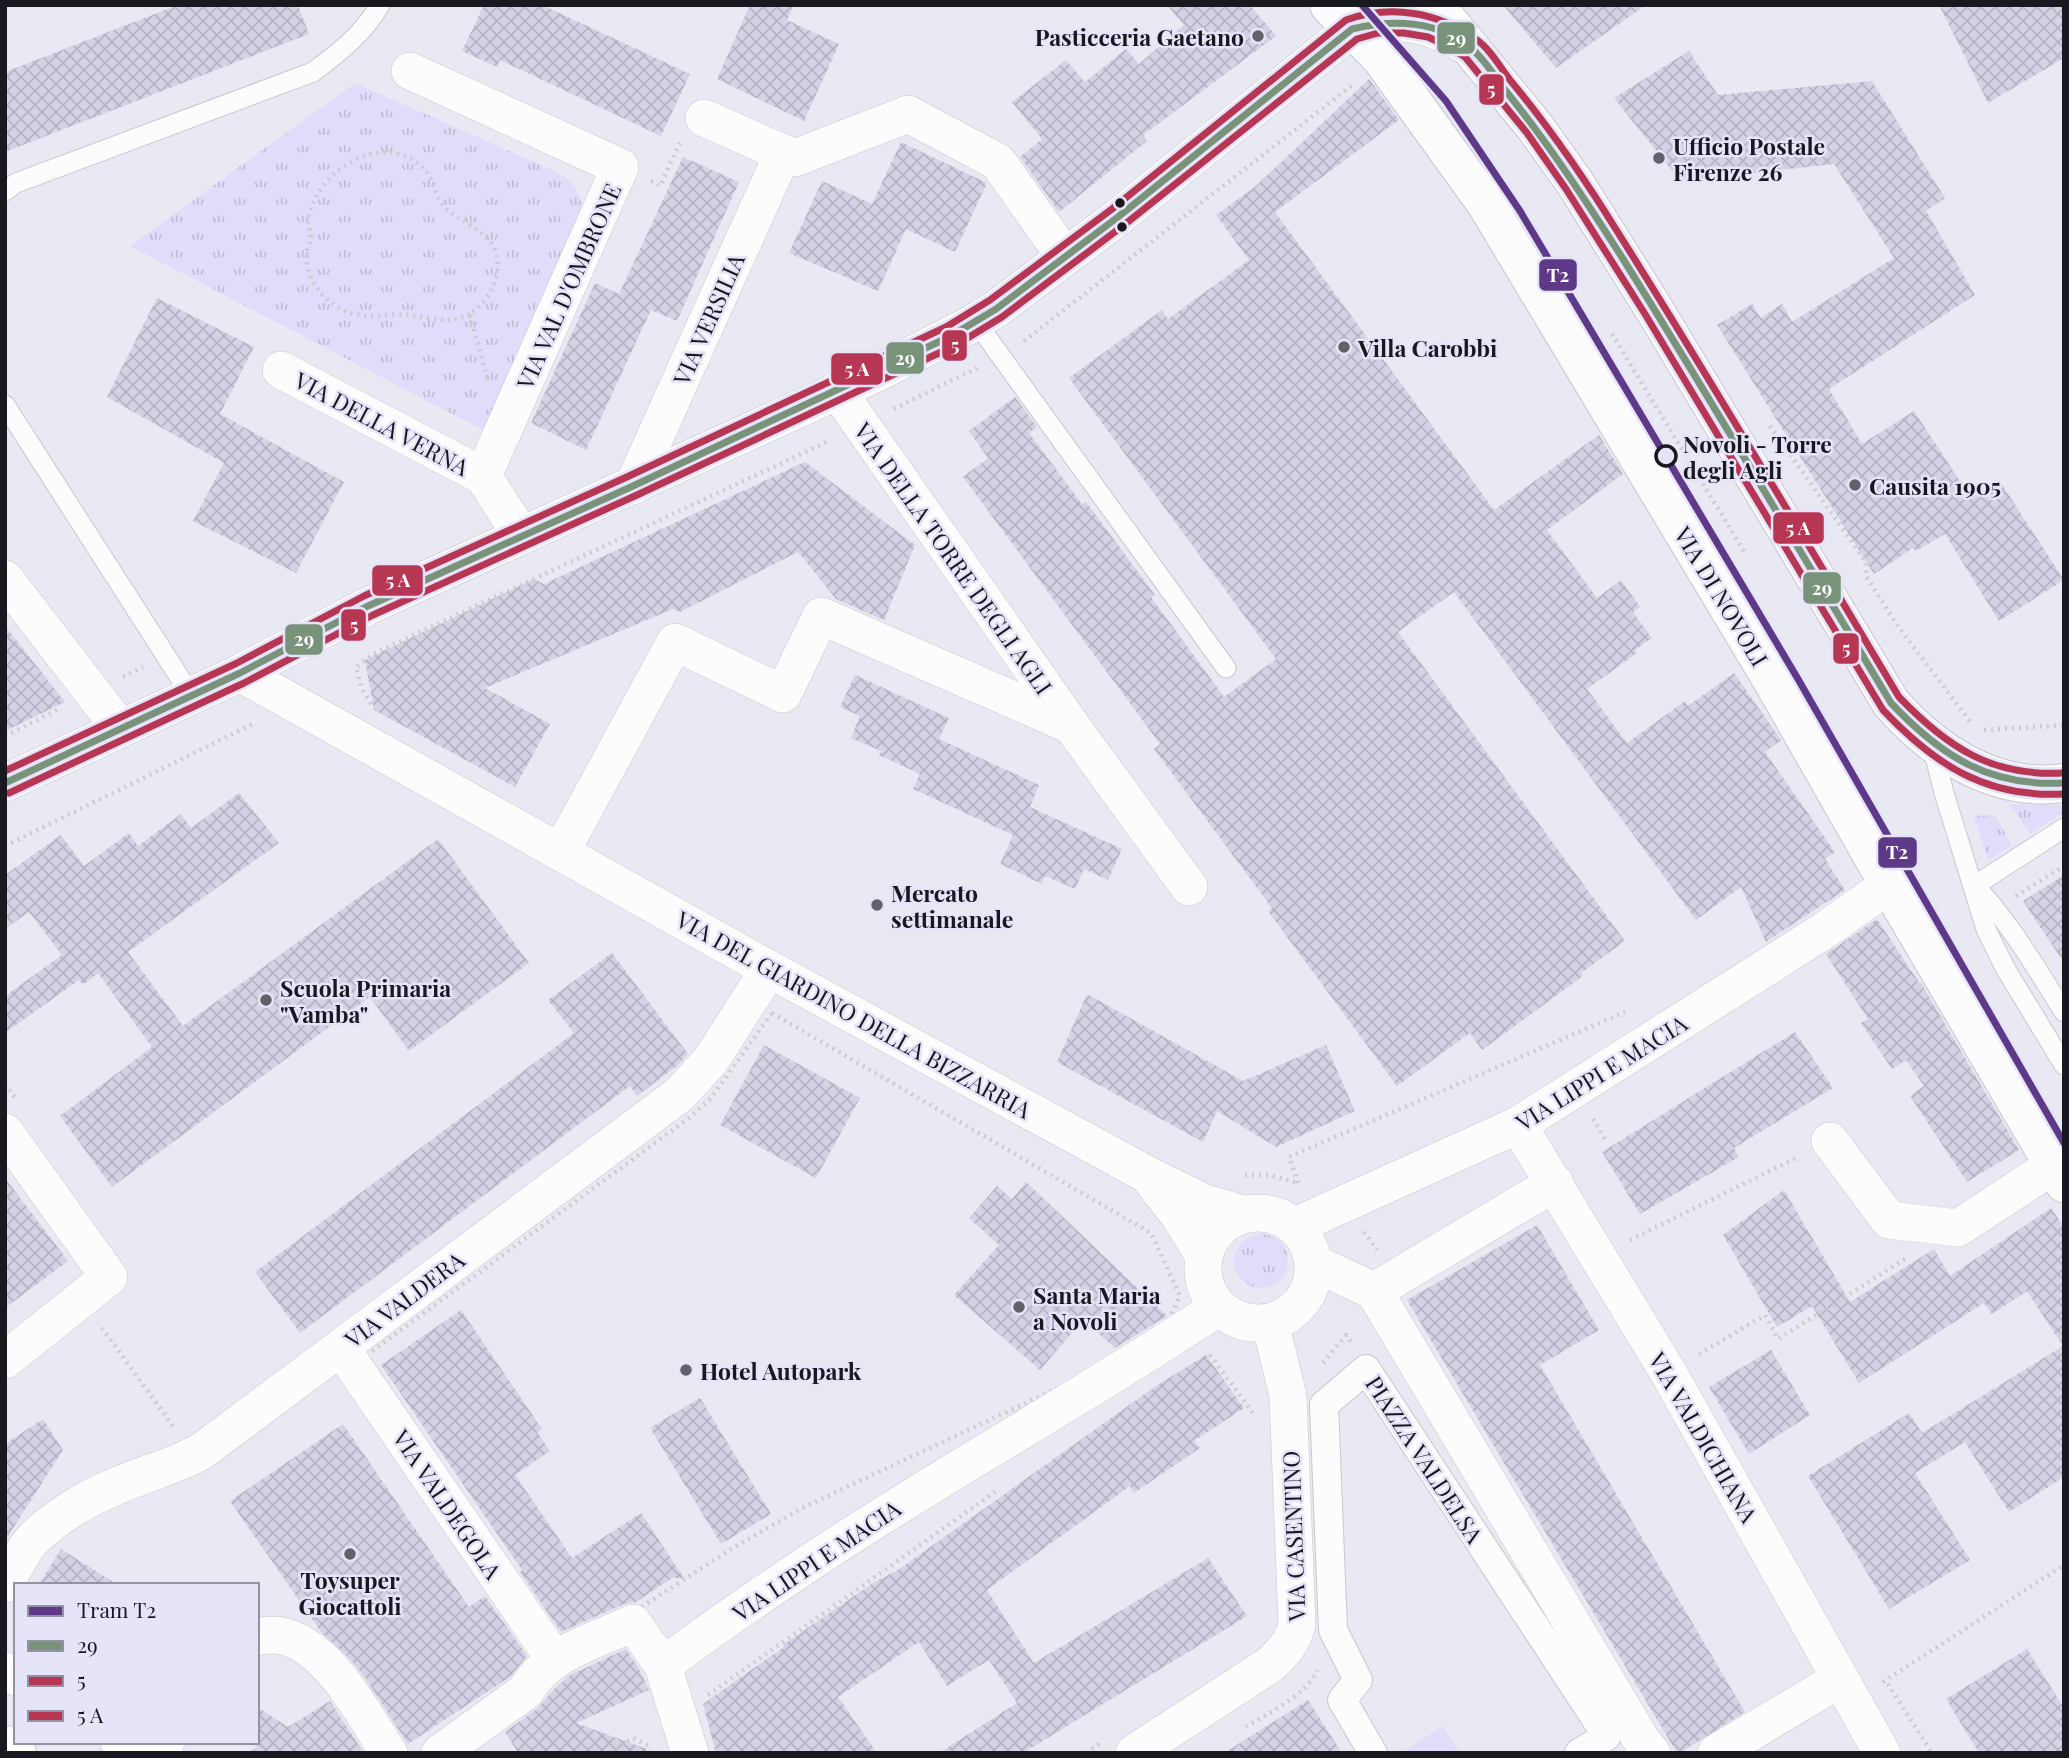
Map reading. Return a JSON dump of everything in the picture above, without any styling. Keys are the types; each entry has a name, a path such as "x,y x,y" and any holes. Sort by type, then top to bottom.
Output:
{"street":[{"path":"1435,5 1535,127 1575,183 1654,309 1879,686 1909,723 1932,743 1964,764 1993,776 2029,783 2064,783"},
{"path":"5,783 240,673 352,614 932,346 975,322 1065,257 1349,13 1377,23 1405,22 1420,25 1450,36 1472,49"},
{"name":"VIA DI NOVOLI","path":"1349,13 1488,205 1775,685 2059,1174"},
{"name":"VIA VAL D'OMBRONE","path":"410,71 620,167 483,476"},
{"path":"704,118 795,158 908,114 998,162 1065,257"},
{"name":"VIA VERSILIA","path":"633,486 783,153"},
{"name":"VIA DELLA VERNA","path":"281,370 483,476"},
{"name":"VIA DELLA TORRE DEGLI AGLI","path":"837,390 1071,725 1189,887"},
{"path":"483,476 521,535"},
{"path":"5,579 120,728"},
{"name":"VIA DELLA TORRE DEGLI AGLI","path":"562,852 675,642 783,694 821,616 1071,725"},
{"name":"VIA DEL GIARDINO DELLA BIZZARRIA","path":"240,673 769,969 1147,1175 1205,1203 1243,1214"},
{"name":"VIA LIPPI E MACIA","path":"1295,1226 1518,1125 1825,930 1889,885"},
{"name":"VIA VALDERA","path":"5,1584 32,1540 49,1526 91,1498 184,1462 202,1451 680,1094 711,1060 769,969"},
{"name":"VIA VALDICHIANA","path":"1518,1125 1668,1372 1882,1753"},
{"path":"5,1132 109,1277 5,1360"},
{"path":"1830,1141 1889,1220 1958,1228 2059,1174"},
{"name":"VIA DEL GIARDINO DELLA BIZZARRIA","path":"1147,1175 1180,1217 1204,1256"},
{"path":"1314,1264 1374,1292 1555,1183"},
{"path":"1251,1212 1268,1212 1295,1226 1308,1243 1314,1264 1309,1290 1303,1300 1289,1314 1270,1322 1255,1324 1242,1321 1219,1307 1205,1282 1204,1256 1211,1238 1221,1227 1233,1217 1251,1212"},
{"name":"PIAZZA VALDELSA","path":"1374,1292 1642,1741 1652,1753"},
{"name":"VIA LIPPI E MACIA","path":"663,1666 834,1546 1064,1406 1219,1307"},
{"name":"VIA CASENTINO","path":"1122,1745 1271,1664 1288,1647 1295,1635 1297,1624 1288,1396 1270,1322"},
{"name":"VIA VALDEGOLA","path":"341,1348 555,1660"},
{"name":"PIAZZA VALDELSA","path":"1373,1753 1342,1700 1358,1681 1333,1630 1324,1405 1366,1368 1607,1736 1579,1753"},
{"path":"440,1753 526,1691 533,1677 555,1660 633,1623 663,1666 690,1753"},
{"path":"259,1637 279,1636 293,1639 322,1656 389,1753"},
{"path":"663,1666 655,1703 670,1753"},
{"path":"1716,1753 1846,1690"},
{"path":"5,1745 17,1753"}],"lane":[{"path":"5,191 16,183 313,72 348,47 368,25 380,5"},
{"path":"975,322 1226,668"},
{"path":"5,405 191,695"},
{"path":"1932,743 1944,793 1986,929 2005,968 2064,1066"},
{"path":"1974,886 2064,828"},
{"path":"1974,886 2014,933 2064,1012"}],"path":[{"path":"620,167 660,186 693,114 704,118"},
{"path":"375,152 392,153 422,166 431,178 434,192 444,206 487,237 497,252 495,283 481,306 470,314 458,320 442,322 408,315 356,314 326,299 312,277 306,253 311,237 308,223 312,206 331,177 358,157 375,152"},
{"path":"470,314 489,385 507,424"},
{"path":"1612,334 1745,553"},
{"path":"374,710 362,689 356,667 371,655 840,436"},
{"path":"1866,562 1866,576 1897,625 1977,730 2064,725"},
{"path":"5,846 254,722"},
{"path":"2010,900 2064,866"},
{"path":"1298,1183 1289,1157 1635,1007"},
{"path":"621,1622 728,1551 802,1508 1124,1357 1169,1319 1180,1296 1152,1233 772,1013"},
{"path":"1589,1114 1608,1142"},
{"path":"1598,1255 1830,1141"},
{"path":"1242,1175 1269,1175 1298,1183 1308,1191"},
{"path":"1668,1372 1765,1315 1778,1339 1856,1290"},
{"path":"97,1322 180,1436"},
{"path":"1207,1350 1255,1416"},
{"path":"703,1699 1005,1485"},
{"path":"1846,1690 1885,1680 2064,1565"},
{"path":"1885,1680 1932,1753"},
{"path":"610,1753 633,1738 649,1746 651,1753"},
{"path":"1086,1753 1122,1745"}],"green space":[{"path":"355,83 557,172 573,185 579,196 582,217 483,430 130,246"},
{"path":"2009,804 2064,805 2064,813 2030,834"},
{"path":"1995,815 2012,846 1988,860 1974,816"},
{"path":"1261,1234 1280,1242 1288,1261 1280,1280 1261,1288 1242,1280 1234,1261 1242,1242"},
{"path":"1443,1726 1460,1753 1402,1753"}],"building":[{"path":"178,5 298,5 309,34 5,152 5,72"},
{"path":"484,5 542,5 690,74 661,136 500,60 497,67 462,51"},
{"path":"750,5 794,5 787,20 839,44 804,121 717,79"},
{"path":"1167,5 1250,5 1276,36 1143,135 1147,141 1059,212 1020,157 1042,139 1012,102 1066,60 1085,82 1126,49 1139,64 1184,25"},
{"path":"1503,5 1646,5 1556,68"},
{"path":"1939,5 2064,5 2064,58 1988,103"},
{"path":"1689,51 1718,95 1872,81 1945,198 1926,211 1975,295 1829,389 1862,444 1914,411 1971,498 1999,480 2064,580 1999,621 1945,534 1916,551 1913,548 1874,574 1717,325 1752,304 1761,318 1782,304 1792,322 1894,258 1834,164 1680,181 1614,98"},
{"path":"1369,79 1399,120 1275,212 1494,510 1599,435 1623,474 1547,530 1597,598 1621,580 1640,607 1633,612 1652,638 1635,650 1637,653 1587,689 1627,743 1685,701 1688,706 1734,673 1781,740 1765,752 1835,852 1825,859 1845,890 1766,942 1741,887 1696,920 1454,592 1398,632 1625,941 1581,973 1583,976 1482,1050 1470,1033 1397,1086 1268,911 1272,908 1154,749 1160,744 963,477 988,458 969,431 1015,397 1037,427 1029,433 1082,504 1086,502 1155,595 1151,597 1224,697 1276,659 1069,378 1162,310 1168,319 1249,260 1216,215 1256,186"},
{"path":"901,142 987,183 955,252 906,229 878,291 789,253 822,181 872,204"},
{"path":"683,157 739,182 677,321 651,310 586,450 531,423 595,283 619,294"},
{"path":"157,298 254,347 220,414 344,482 296,573 193,521 224,463 107,397"},
{"path":"805,462 915,545 884,620 836,599 798,552 680,612 673,609 485,688 550,724 515,787 374,710 365,660 534,579 544,584"},
{"path":"5,626 65,702 5,731"},
{"path":"855,675 949,718 939,739 1039,785 1030,807 1122,849 1108,880 1084,869 1075,889 1045,876 1042,884 1000,864 1013,835 913,789 920,774 879,755 881,751 851,738 860,716 840,707"},
{"path":"239,793 279,843 128,952 183,1026 438,839 529,963 409,1051 370,997 112,1187 60,1116 152,1047 98,973 83,985 79,980 5,1033 5,996 62,955 29,912 5,929 5,875 61,835 84,866 129,833 138,846 181,814 191,828"},
{"path":"2064,875 2064,963 2023,901"},
{"path":"1877,919 1921,983 2019,1150 1967,1182 1910,1096 1924,1086 1906,1060 1892,1069 1861,1023 1868,1019 1826,954"},
{"path":"612,953 688,1054 678,1065 637,1096 630,1086 300,1333 255,1272 574,1033 548,1000"},
{"path":"1087,994 1243,1081 1326,1045 1355,1111 1276,1147 1217,1111 1203,1142 1057,1062"},
{"path":"1795,1032 1833,1088 1734,1148 1739,1157 1640,1214 1602,1152"},
{"path":"764,1045 860,1098 816,1178 720,1125"},
{"path":"5,1178 68,1261 5,1308"},
{"path":"1026,1182 1167,1316 1115,1348 1083,1320 1040,1370 954,1295 999,1245 969,1218 997,1186 1012,1199"},
{"path":"1784,1190 1850,1302 1934,1249 1950,1276 2051,1208 2064,1227 2064,1477 2009,1512 1965,1442 1915,1473 1970,1560 1889,1609 1808,1476 1909,1413 1922,1433 2063,1346 2027,1291 1992,1314 1984,1303 1859,1383 1812,1306 1777,1327 1723,1235"},
{"path":"1537,1225 1599,1330 1540,1365 1745,1712 1680,1753 1677,1753 1407,1300"},
{"path":"461,1310 542,1429 537,1432 550,1451 515,1475 572,1558 641,1513 684,1578 672,1578 636,1602 624,1604 561,1632 520,1572 522,1570 381,1365"},
{"path":"1771,1350 1810,1415 1749,1454 1709,1387"},
{"path":"1206,1355 1244,1408 1194,1441 1200,1448 1134,1493 1130,1486 987,1590 1034,1663 1208,1558 1247,1616 1023,1753 939,1753 1017,1703 989,1660 947,1686 919,1642 838,1697 877,1753 716,1753 703,1704 873,1583 898,1570 1156,1386"},
{"path":"700,1398 771,1514 721,1544 650,1428"},
{"path":"43,1419 63,1450 5,1541 5,1444"},
{"name":"Toysuper Giocattoli","path":"343,1424 469,1607 485,1596 527,1656 511,1676 408,1744 368,1682 350,1659 321,1632 230,1501"},
{"path":"61,1549 115,1583 40,1583"},
{"path":"626,1649 649,1690 576,1723 647,1749 646,1753 518,1753 505,1732 538,1708 570,1675"},
{"path":"2027,1649 2064,1708 2064,1753 1979,1753 1946,1699"},
{"path":"1308,1700 1342,1753 1224,1753"},
{"path":"330,1701 364,1753 248,1753 259,1744 259,1708 288,1727"}],"tram line":[{"name":"T2","path":"1362,5 1446,101 1520,211 1798,679 2064,1143"}],"transit line":[{"path":"5,771 235,664 364,596 629,476 946,327 990,300 1112,209 1346,20 1380,12 1397,12 1430,17 1462,30 1477,40 1491,53 1553,135 1605,211 1689,347 1899,697 1935,731 1972,755 2014,770 2063,773"},
{"name":"29","path":"5,783 240,673 368,606 633,486 951,336 996,309 1118,217 1352,29 1399,23 1445,32 1472,49 1486,63 1552,152 1657,314 1891,703 1929,738 1968,764 2012,780 2064,783"},
{"name":"5","path":"9,793 244,683 373,615 956,345 1002,317 1124,225 1357,39 1378,33 1404,33 1428,37 1465,57 1527,133 1645,314 1883,710 1922,747 1964,774 1986,784 2010,790 2064,794"}],"place":[{"name":"Pasticceria Gaetano","path":"1258,36"},
{"name":"Ufficio Postale Firenze 26","path":"1659,158"},
{"name":"Villa Carobbi","path":"1344,347"},
{"name":"Novoli - Torre degli Agli","path":"1666,456"},
{"name":"Causita 1905","path":"1855,485"},
{"name":"Mercato settimanale","path":"877,905"},
{"name":"Scuola Primaria \"Vamba\"","path":"266,1000"},
{"name":"Santa Maria a Novoli","path":"1019,1307"},
{"name":"Hotel Autopark","path":"686,1370"},
{"name":"Toysuper Giocattoli","path":"350,1554"}]}
